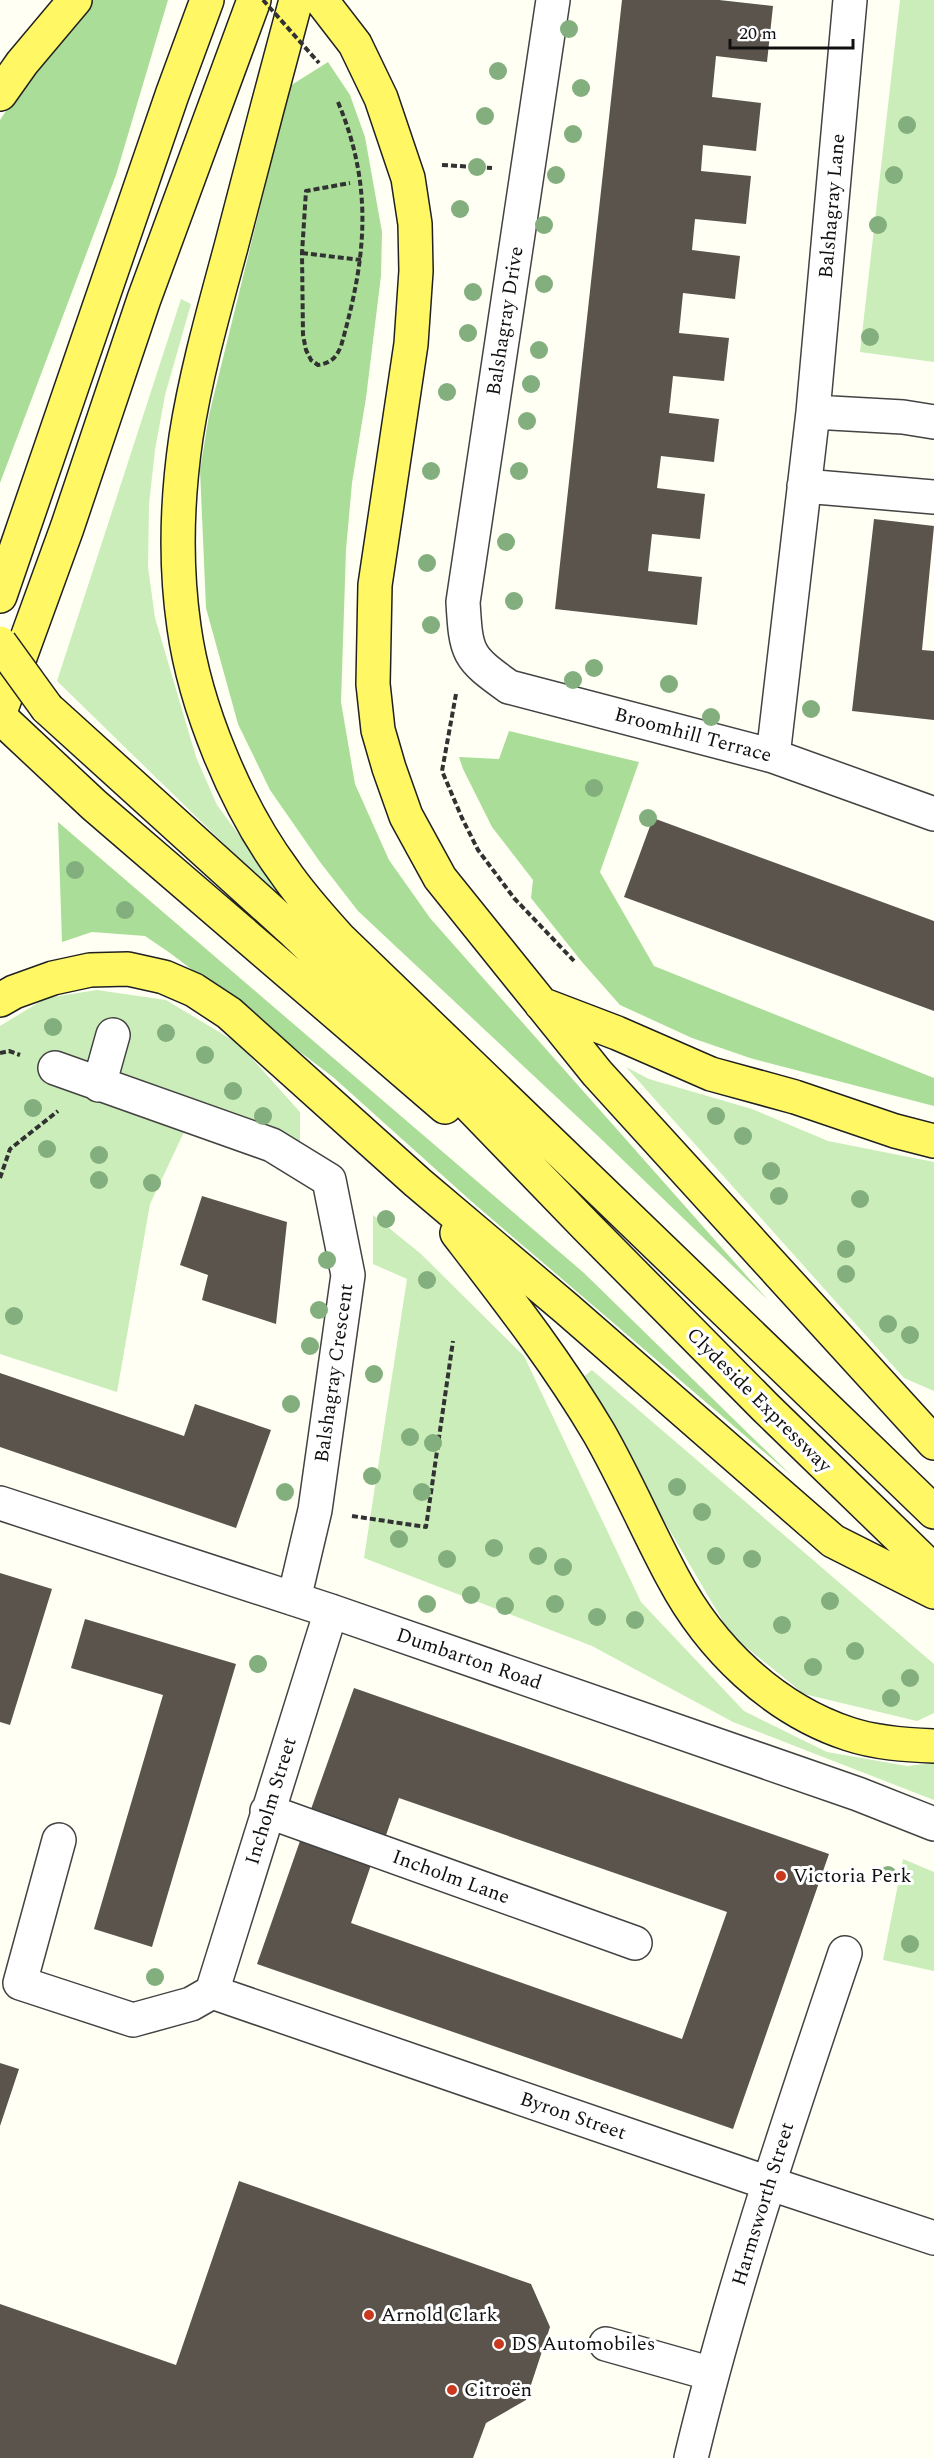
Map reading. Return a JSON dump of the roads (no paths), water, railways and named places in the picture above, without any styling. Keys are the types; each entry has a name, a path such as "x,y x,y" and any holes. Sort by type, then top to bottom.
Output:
{"main road":[{"path":"0,94 22,63 75,0"},
{"path":"0,596 172,95 207,0"},
{"path":"0,712 67,528 144,299 254,0"},
{"path":"296,0 207,338 188,428 181,483 178,560 184,627 198,689 219,750 248,812 277,862 312,908 341,940 934,1512"},
{"path":"321,5 355,44 381,98 408,178 415,224 416,271 411,344 375,585 373,684 378,730 406,816 440,878 597,1073 934,1443"},
{"path":"0,643 47,708 292,930 405,1039 586,1226"},
{"path":"0,717 94,805 272,960 586,1226"},
{"path":"0,1000 14,992 53,978 90,970 128,969 164,977 194,990 230,1013 417,1182 567,1309 833,1541 934,1592"},
{"path":"539,1003 617,1033 711,1074 795,1097 895,1131 934,1141"},
{"path":"417,1182 544,1346 566,1379 600,1434 674,1580 702,1625 734,1661 778,1700 813,1719 850,1734 901,1745 934,1746"},
{"name":"Clydeside Expressway","path":"586,1226 765,1407 934,1571"}],"street":[{"name":"Balshagray Drive","path":"465,643 463,602 553,0"},
{"name":"Balshagray Lane","path":"772,756 813,412 850,0"},
{"path":"813,412 903,417 934,422"},
{"path":"804,486 934,497"},
{"name":"Broomhill Terrace","path":"465,643 480,666 509,687 772,756 934,814"},
{"name":"Balshagray Crescent","path":"113,1035 78,1077 272,1145 329,1180 348,1275 315,1510 294,1599"},
{"name":"Dumbarton Road","path":"0,1503 332,1611 858,1794 934,1824"},
{"name":"Incholm Street","path":"212,1992 267,1811 332,1611"},
{"name":"Incholm Lane","path":"267,1811 635,1943"},
{"path":"59,1840 20,1983 133,2020 191,2004 212,1992"},
{"name":"Harmsworth Street","path":"691,2458 712,2374 768,2183 845,1953"},
{"name":"Byron Street","path":"212,1992 934,2238"},
{"path":"606,2344 712,2374"}],"place":[{"name":"Victoria Perk","path":"781,1876"},
{"name":"Arnold Clark","path":"369,2315"},
{"name":"DS Automobiles","path":"499,2344"},
{"name":"Citroën","path":"452,2390"}]}
